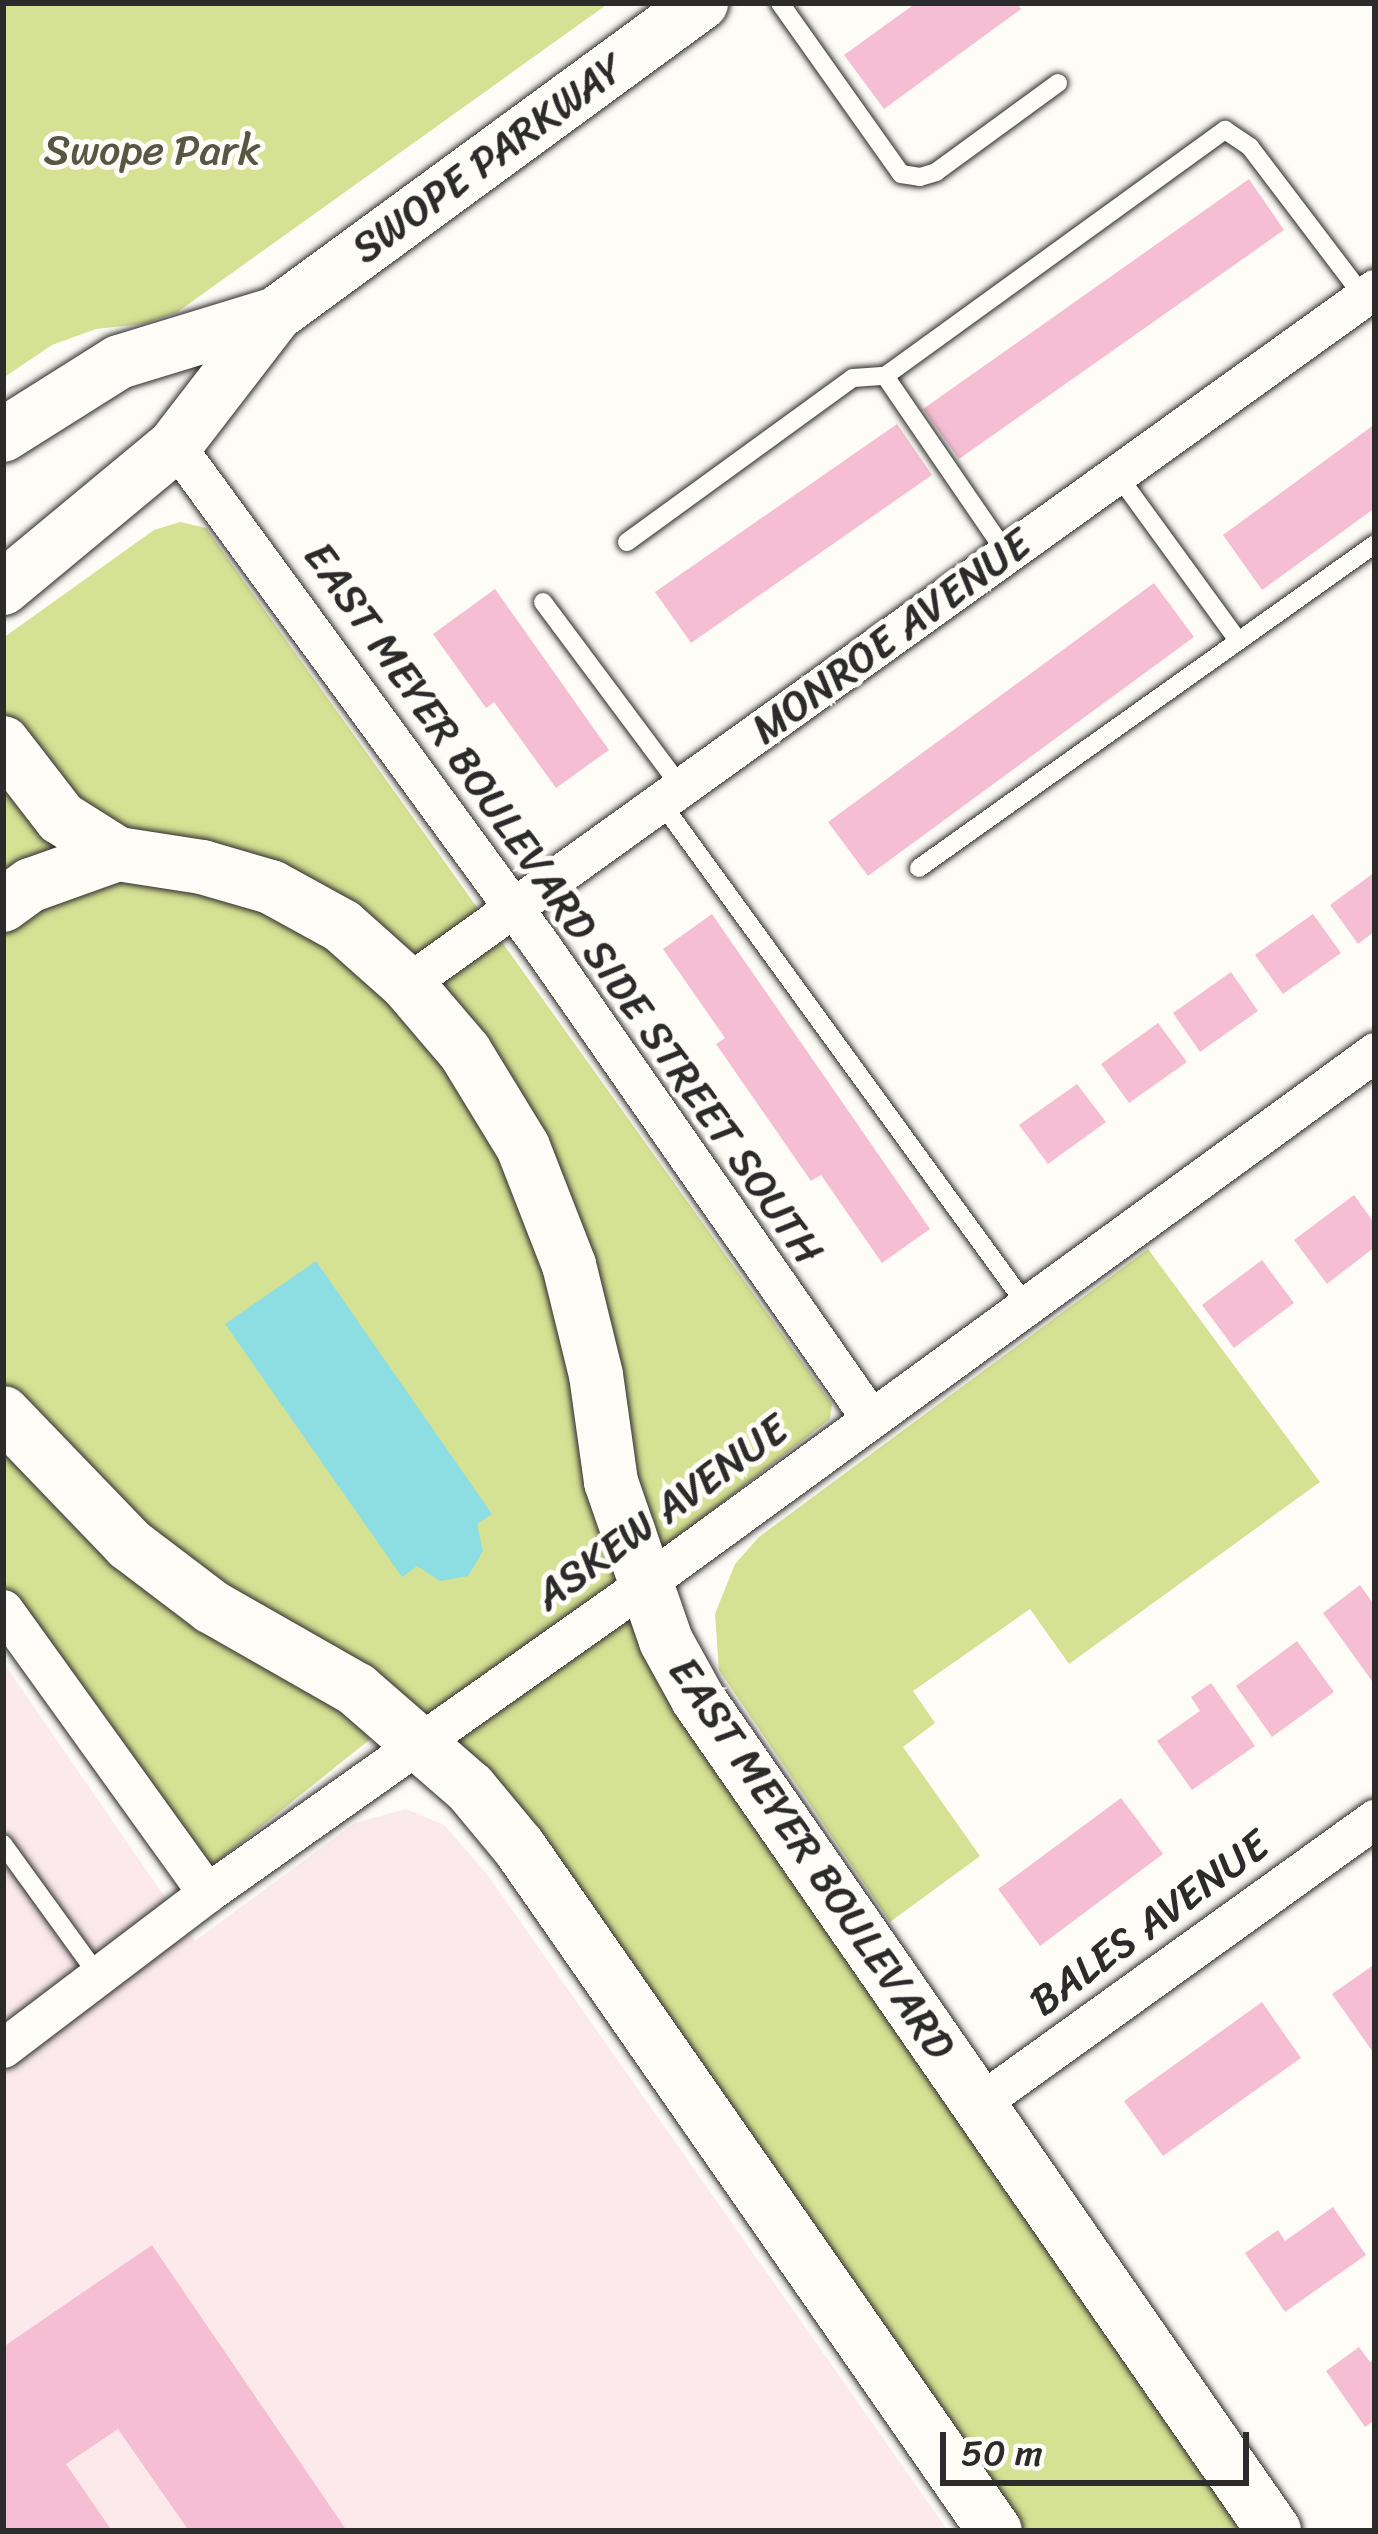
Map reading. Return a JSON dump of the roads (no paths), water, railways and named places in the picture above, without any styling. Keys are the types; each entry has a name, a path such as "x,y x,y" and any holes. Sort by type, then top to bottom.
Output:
{"main road":[{"name":"SWOPE PARKWAY","path":"3,588 175,445 275,314 701,3"},
{"name":"SWOPE PARKWAY","path":"3,435 119,362 275,314"},
{"name":"EAST MEYER BOULEVARD","path":"3,742 61,818 118,854 202,867 271,887 342,926 407,984 465,1052 523,1147 569,1265 596,1375 610,1482 666,1641 698,1699 1274,2531"},
{"path":"3,905 31,885 118,854"},
{"path":"3,1413 129,1544 212,1607 356,1689 470,1788 519,1847 995,2531"}],"street":[{"name":"MONROE AVENUE","path":"407,984 1369,293"},
{"name":"EAST MEYER BOULEVARD SIDE STREET SOUTH","path":"175,445 513,907 871,1419"},
{"name":"ASKEW AVENUE","path":"4,2044 1375,1052"},
{"path":"3,1609 207,1894"},
{"name":"BALES AVENUE","path":"978,2104 1375,1819"}],"lane":[{"path":"780,3 901,174 920,177 936,172 1058,83"},
{"path":"627,542 853,377 884,376 1225,130 1250,147 1369,293"},
{"path":"884,376 1006,553"},
{"path":"1117,473 1238,639"},
{"path":"919,868 1375,544"},
{"path":"543,602 670,794 1027,1306"},
{"path":"3,1844 98,1976"}],"water":[{"path":"316,1261 492,1514 477,1524 483,1551 468,1576 440,1581 417,1566 402,1577 225,1324"}],"park label":[{"name":"Swope Park","path":"152,150"}]}
